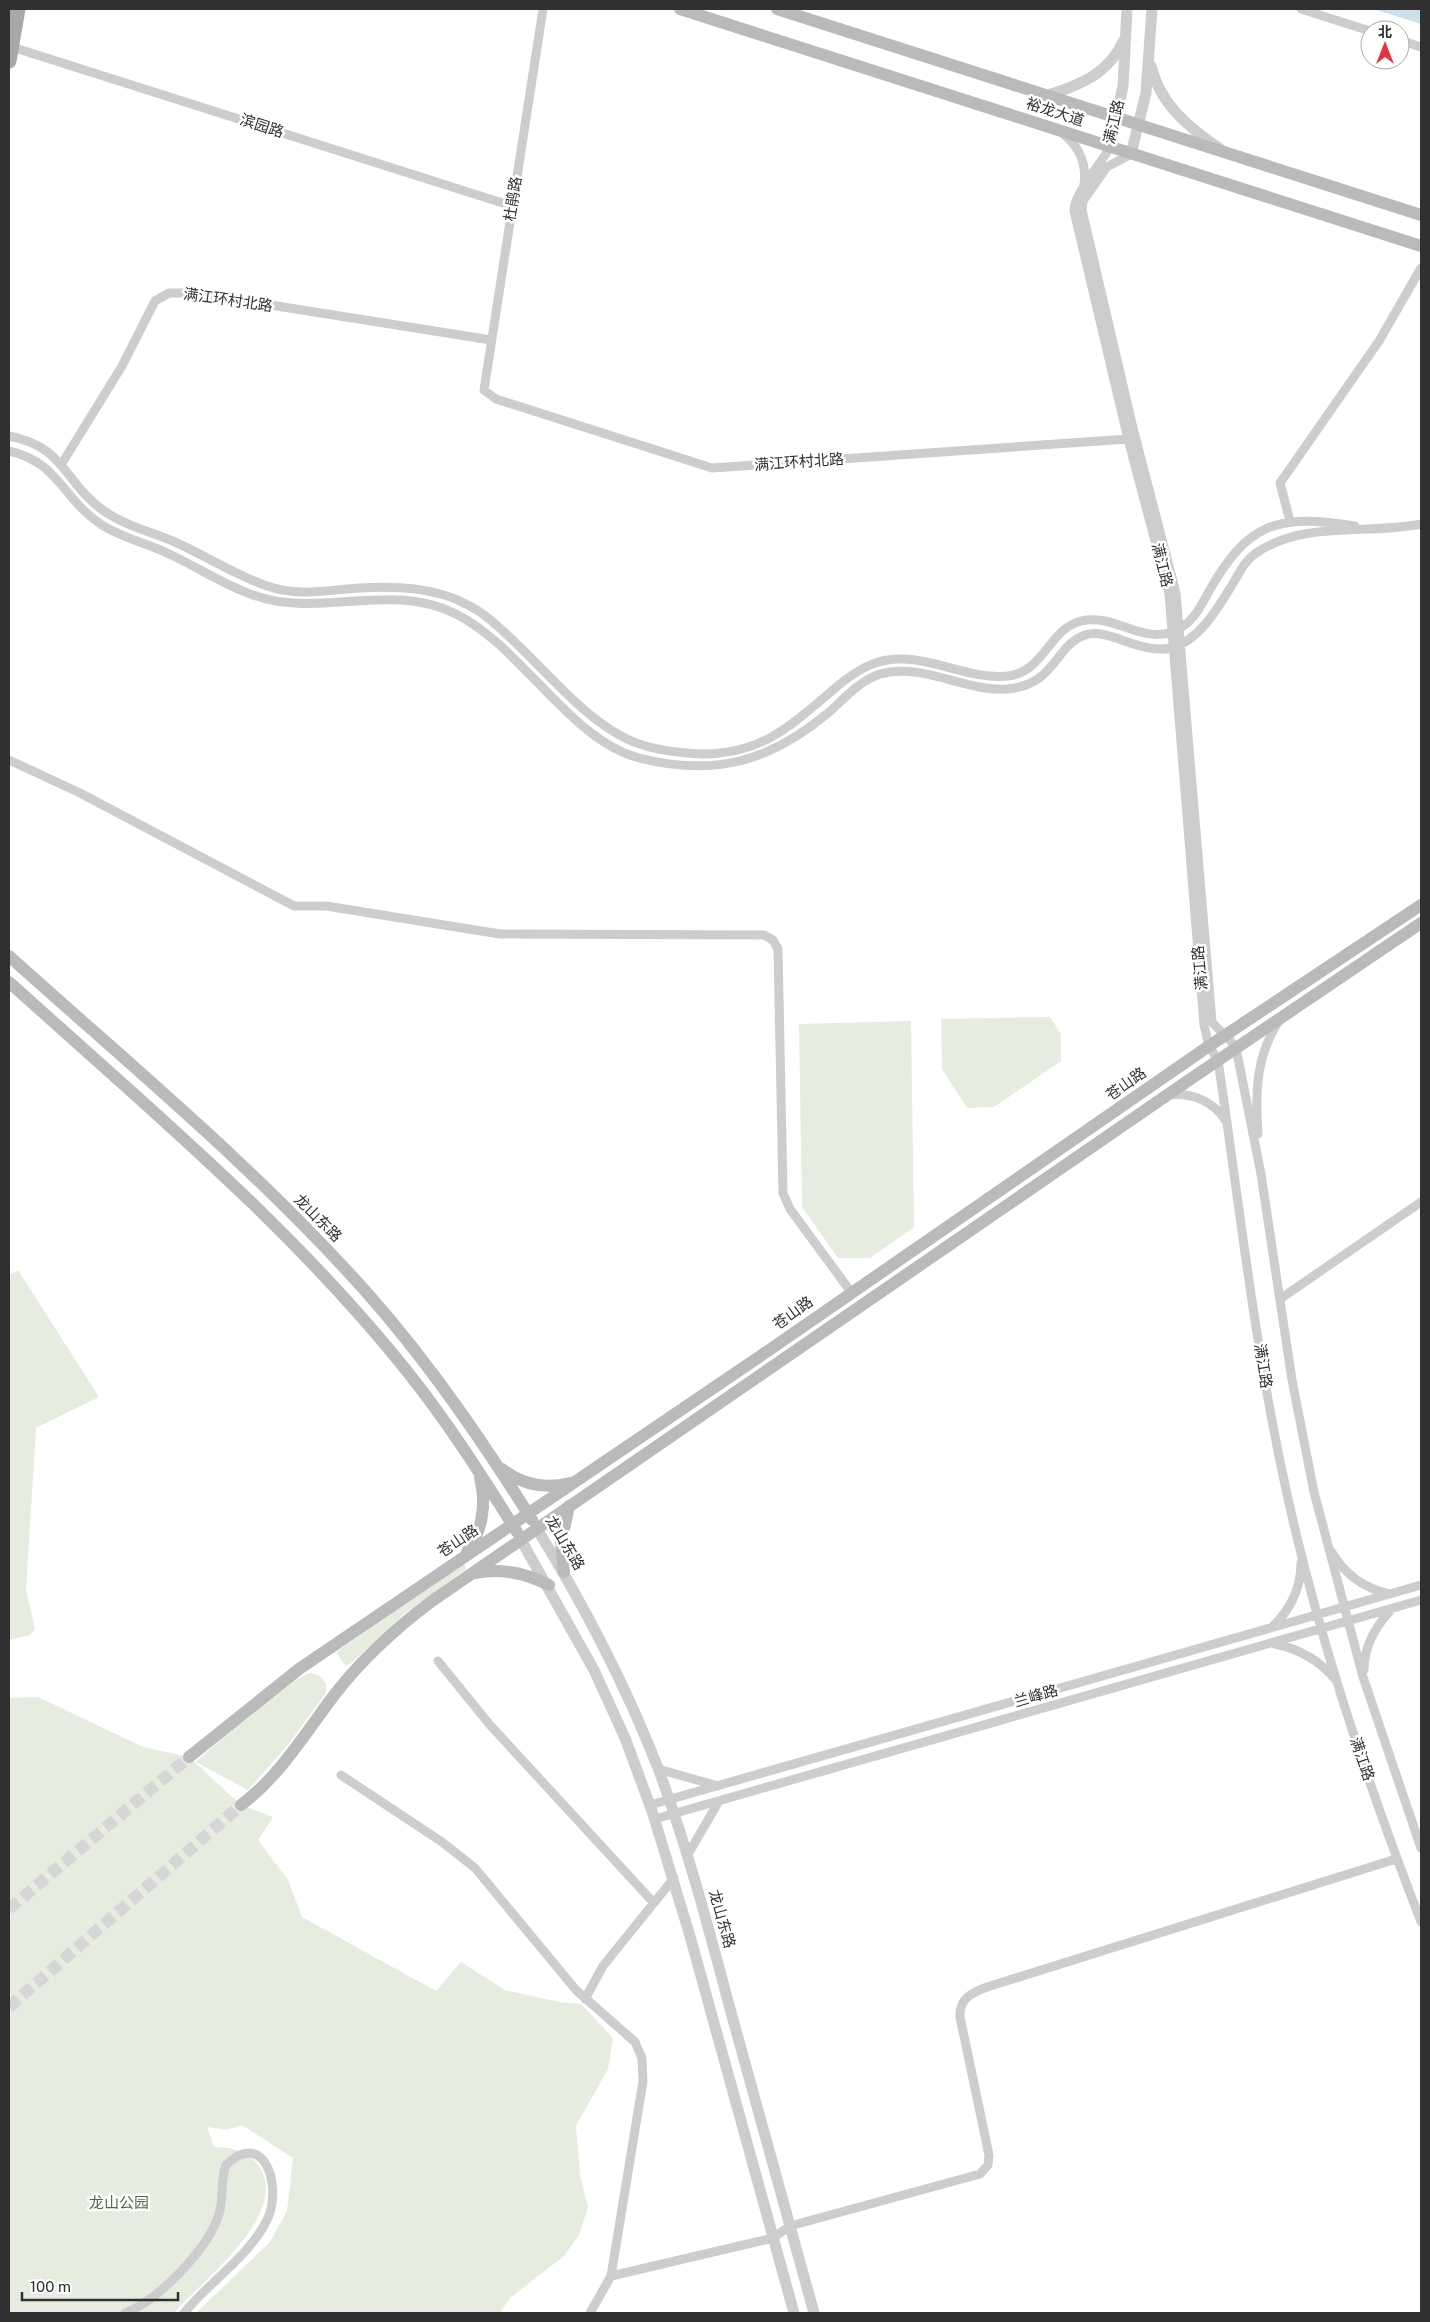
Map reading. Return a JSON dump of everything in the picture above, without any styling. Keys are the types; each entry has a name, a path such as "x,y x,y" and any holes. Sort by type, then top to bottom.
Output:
{"main road":[{"path":"10,54 18,9"},
{"name":"裕龙大道","path":"680,9 1421,246"},
{"name":"裕龙大道","path":"777,9 1421,214"},
{"name":"苍山路","path":"189,1757 279,1684 1209,1046 1421,904"},
{"path":"241,1805 276,1770 344,1684 373,1651 419,1611 1166,1095 1421,923"},
{"name":"龙山东路","path":"9,956 244,1169 320,1242 420,1356 465,1416 537,1528"},
{"path":"9,982 238,1189 317,1267 405,1369 444,1420 521,1540"},
{"path":"498,1466 519,1480 536,1485 554,1486 579,1479"},
{"path":"463,1558 475,1539 482,1518 483,1494 478,1471"},
{"path":"564,1572 561,1543 563,1524 569,1506"},
{"path":"470,1574 490,1571 509,1572 530,1576 549,1586"}],"street":[{"name":"杜鹃路","path":"484,390 490,340 543,9"},
{"name":"满江路","path":"1127,9 1123,86 1110,147 1100,166 1074,202 1074,211 1128,439 1166,580 1175,630"},
{"name":"满江路","path":"1152,9 1146,93 1131,154 1107,168 1085,198 1082,207 1133,428 1174,578 1176,646 1204,1025 1209,1046 1218,1060 1272,1420 1299,1542 1322,1630 1396,1859 1421,1922"},
{"path":"1301,9 1360,28"},
{"path":"1048,95 1080,84 1098,73 1115,57 1126,36"},
{"name":"滨园路","path":"10,54 512,206"},
{"path":"1149,56 1156,83 1170,106 1185,124 1224,152"},
{"path":"1055,129 1073,143 1081,156 1085,170 1084,186"},
{"path":"1290,521 1280,483 1379,341 1421,268"},
{"name":"满江环村北路","path":"61,465 122,366 155,301 164,294 176,292 195,293 490,340"},
{"name":"满江环村北路","path":"484,390 496,399 712,468 1128,439"},
{"path":"9,436 36,443 51,454 88,497 110,515 177,543 267,586 307,593 359,588 412,589 443,595 466,604 494,622 596,718 630,741 655,749 708,754 740,750 758,745 780,734 858,671 873,663 892,659 922,662 987,675 1015,675 1036,663 1068,628 1085,620 1111,622 1144,635 1175,630 1195,616 1219,575 1234,554 1249,538 1266,528 1290,521 1321,520 1372,529"},
{"path":"9,451 29,456 46,467 88,514 102,525 170,554 256,596 297,604 360,599 402,600 430,604 451,612 472,623 496,641 583,724 624,752 678,765 728,764 750,758 782,744 808,728 865,681 887,673 919,673 996,689 1027,685 1047,672 1071,644 1090,634 1104,635 1148,649 1176,646 1189,640 1200,629 1253,555 1290,537 1316,532 1395,529 1421,524"},
{"path":"1219,575 1233,582"},
{"name":"满江路","path":"1176,646 1212,1022 1218,1030 1227,1035 1236,1048 1262,1174 1306,1460 1325,1538 1364,1677 1421,1848"},
{"path":"825,697 834,707"},
{"path":"624,752 630,741"},
{"path":"9,760 80,793 294,906 326,906 500,934 764,935 773,940 778,949 784,1193 790,1209 851,1292"},
{"path":"1262,1174 1257,1104 1259,1072 1267,1044 1285,1015"},
{"path":"1166,1095 1184,1094 1202,1100 1217,1110 1227,1124"},
{"path":"1280,1299 1421,1202"},
{"name":"龙山东路","path":"537,1528 564,1572 612,1662 658,1769 674,1814 814,2313"},
{"path":"1325,1538 1334,1557 1348,1573 1363,1585 1389,1594"},
{"path":"521,1540 549,1586 607,1698 655,1819 674,1878 794,2313"},
{"path":"1269,1630 1290,1606 1298,1586 1302,1564 1299,1542"},
{"name":"兰峰路","path":"650,1805 1269,1630 1421,1585"},
{"name":"兰峰路","path":"655,1819 1322,1630 1421,1600"},
{"path":"1364,1677 1368,1644 1378,1625 1392,1609"},
{"path":"1273,1644 1293,1649 1312,1658 1338,1683"},
{"path":"438,1660 490,1725 653,1902"},
{"path":"658,1769 719,1786"},
{"path":"341,1775 467,1861 564,1976 586,1999 632,2039 640,2050 643,2063 642,2088 611,2276 590,2313"},
{"path":"687,1856 719,1801"},
{"path":"611,2276 773,2238 790,2226 975,2176 986,2169 989,2160 960,2018 963,2000 972,1993 1396,1859"},
{"path":"586,1999 603,1966 674,1878"},
{"path":"125,2313 149,2302 164,2290 204,2240 219,2214 226,2165 237,2156 253,2154 260,2157 267,2163 274,2182 272,2205 267,2218 259,2233 241,2255 184,2313"}],"green space":[{"path":"1050,1017 1061,1034 1061,1061 994,1107 967,1108 942,1069 941,1019"},
{"path":"911,1021 914,1227 870,1258 838,1258 802,1207 799,1024"},
{"path":"18,1270 99,1397 36,1428 26,1590 35,1629 30,1635 9,1640 9,1275"},
{"path":"465,1563 466,1569 404,1614 346,1666 336,1653 339,1650"},
{"path":"311,1673 320,1676 326,1683 326,1693 287,1746 248,1790 196,1762 270,1698 300,1677"},
{"name":"龙山公园","path":"38,1697 143,1747 189,1757 241,1805 273,1817 258,1840 288,1880 302,1917 436,1991 461,1962 505,1990 559,2002 581,2004 613,2038 608,2069 576,2126 580,2175 588,2207 579,2235 564,2256 510,2298 500,2313 196,2313 270,2242 287,2211 293,2158 242,2125 227,2130 207,2127 214,2147 240,2151 256,2162 266,2187 263,2206 253,2227 238,2246 221,2266 174,2313 9,2313 9,1698"}],"water":[{"path":"1374,9 1421,9 1421,24"}],"tunnel":[{"path":"9,1909 189,1757"},
{"path":"9,2007 241,1805"}]}
